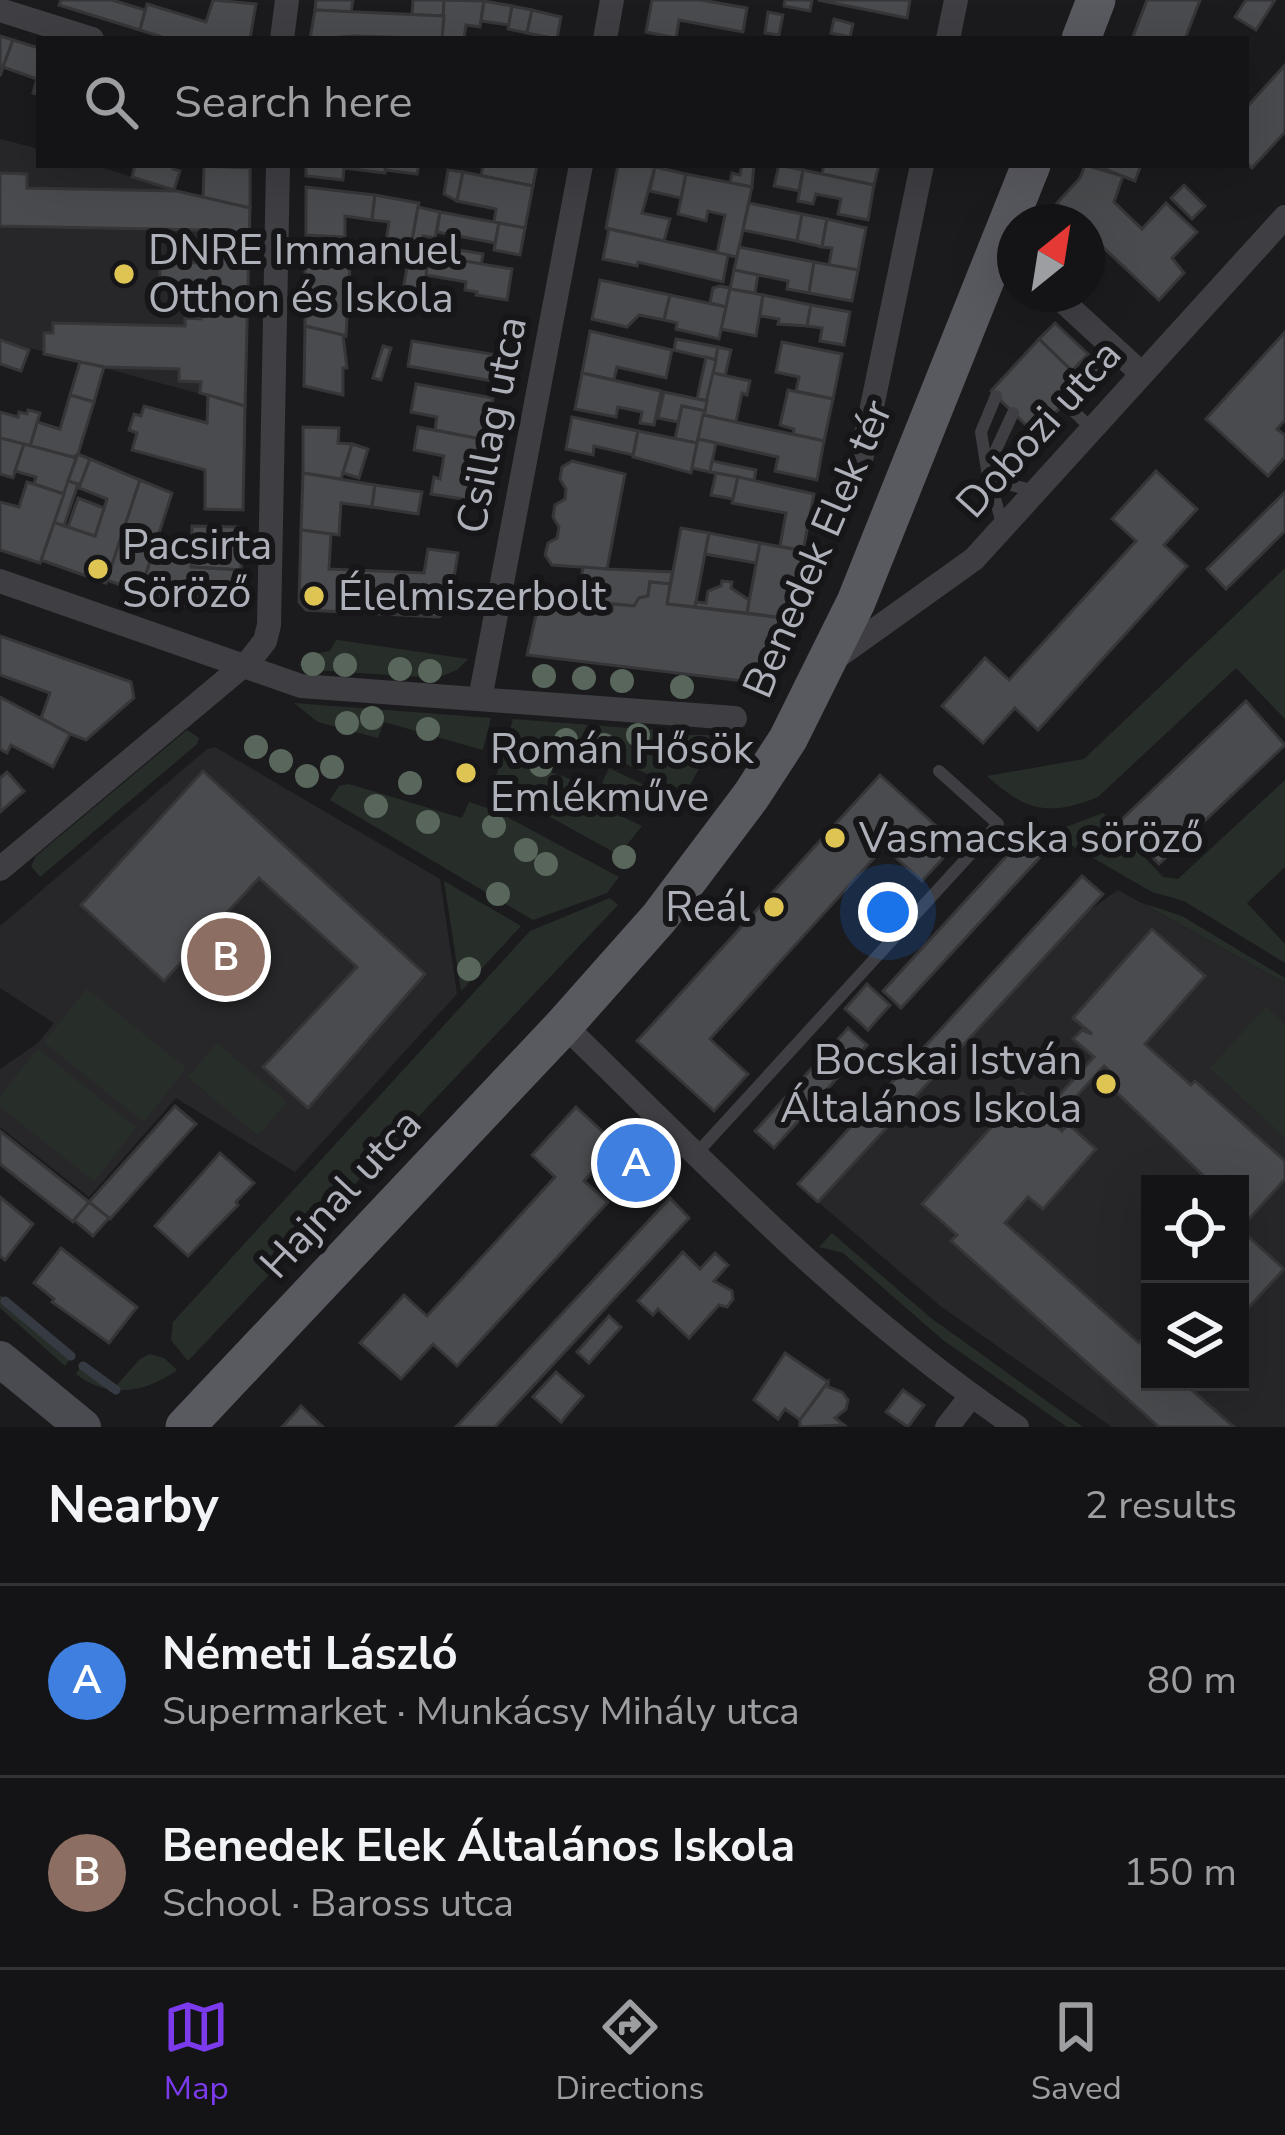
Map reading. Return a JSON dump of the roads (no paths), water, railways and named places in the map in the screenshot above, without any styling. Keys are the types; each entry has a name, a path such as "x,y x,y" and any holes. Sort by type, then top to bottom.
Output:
{"main road":[{"path":"1082,36 1096,0"},
{"name":"Benedek Elek tér","path":"1020,204 1030,168"},
{"name":"Benedek Elek tér","path":"564,1025 708,857 788,739 856,602 997,281"},
{"name":"Hajnal utca","path":"185,1427 564,1025"}],"street":[{"path":"282,36 287,0"},
{"path":"605,36 612,0"},
{"path":"949,36 956,0"},
{"path":"0,10 82,36"},
{"path":"0,869 241,667 265,641 278,168"},
{"name":"Csillag utca","path":"481,699 580,168"},
{"path":"861,460 921,168"},
{"name":"Dobozi utca","path":"826,665 957,573 1285,217"},
{"path":"1074,312 1142,374"},
{"path":"0,581 301,686 735,718"},
{"path":"564,1025 898,1338 1017,1427"},
{"path":"0,1359 82,1427"},
{"path":"946,1427 971,1396"}],"lane":[{"path":"1075,386 1111,346"},
{"path":"995,396 981,432 1003,528"},
{"path":"1065,403 1092,429"},
{"path":"987,470 1013,413"},
{"path":"987,470 1011,485 1036,491"},
{"path":"697,1154 998,824 939,771"}],"waterway":[{"path":"5,1301 71,1356"},
{"path":"83,1366 116,1390"}],"place":[{"name":"DNRE Immanuel Otthon és Iskola","path":"124,274"},
{"name":"Pacsirta Söröző","path":"98,569"},
{"name":"Élelmiszerbolt","path":"314,596"},
{"name":"Román Hősök Emlékműve","path":"466,773"},
{"name":"Vasmacska söröző","path":"835,838"},
{"name":"Reál","path":"774,907"},
{"name":"Benedek Elek Általános Iskola","path":"226,957"},
{"name":"Bocskai István Általános Iskola","path":"1106,1084"},
{"name":"Németi László","path":"636,1163"}]}
